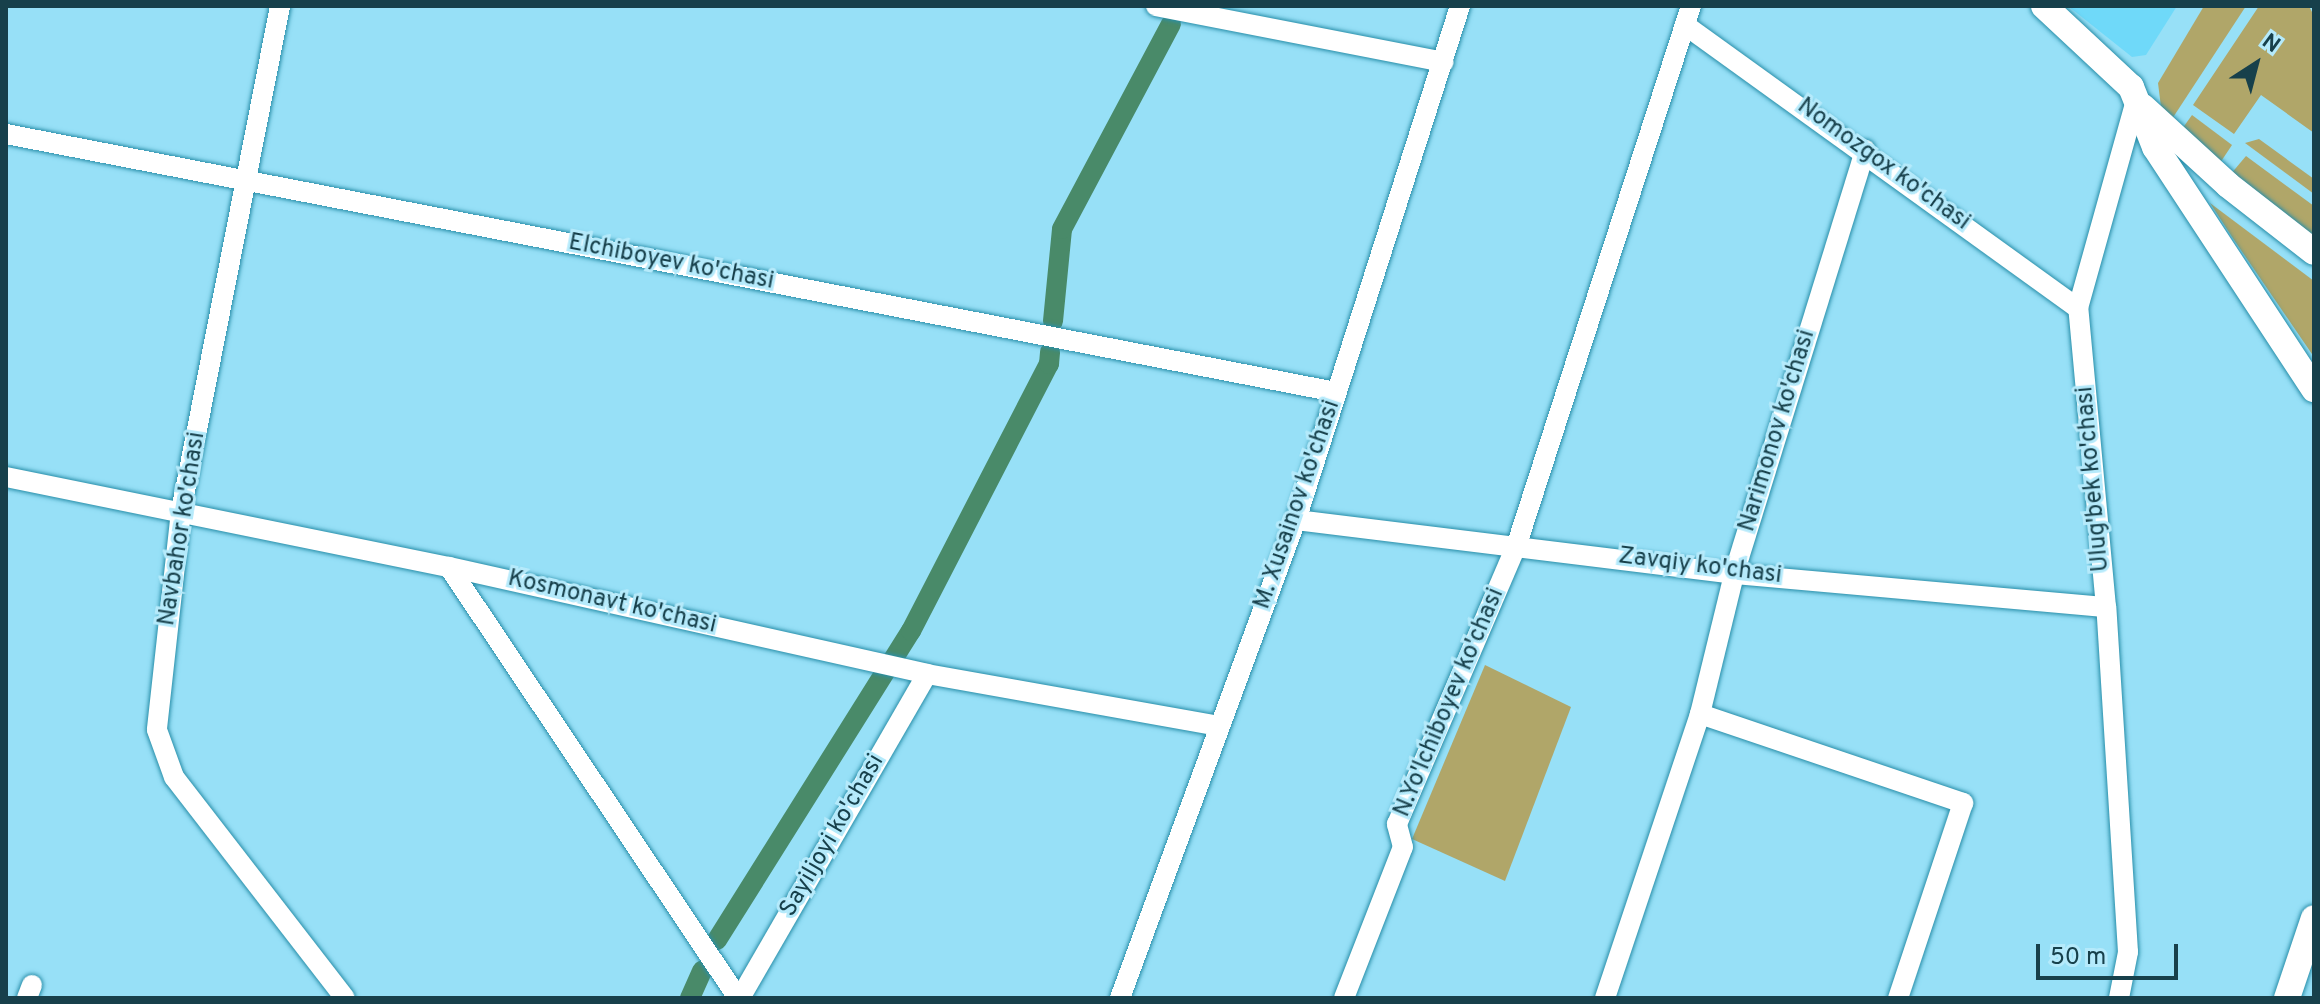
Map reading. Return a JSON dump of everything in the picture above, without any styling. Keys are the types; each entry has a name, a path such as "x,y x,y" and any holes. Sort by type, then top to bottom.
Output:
{"main road":[{"path":"2044,6 2131,87 2155,147 2314,389"},
{"path":"2136,100 2228,185 2314,252"},
{"path":"2287,998 2314,918"}],"street":[{"name":"Navbahor ko'chasi","path":"280,6 248,182 181,511 157,730 174,777 345,998"},
{"path":"1156,6 1444,62"},
{"name":"M. Xusainov ko'chasi","path":"1120,998 1296,520 1460,6"},
{"path":"1517,544 1688,16"},
{"name":"Nomozgox ko'chasi","path":"1688,16 2078,308"},
{"name":"Ulug'bek ko'chasi","path":"2119,998 2128,952 2106,607 2078,308 2136,100"},
{"name":"Elchiboyev ko'chasi","path":"6,134 1336,392"},
{"name":"Narimonov ko'chasi","path":"1605,998 1700,714 1734,574 1865,150"},
{"name":"Kosmonavt ko'chasi","path":"6,477 449,567 926,673 1218,726"},
{"name":"Zavqiy ko'chasi","path":"1296,520 1517,544 1734,574 2106,607"},
{"name":"N.Yo'lchiboyev ko'chasi","path":"1344,998 1403,847 1397,824 1517,544"},
{"path":"449,567 739,998"},
{"name":"Sayiljoyi ko'chasi","path":"739,998 926,673"},
{"path":"1700,714 1963,803 1898,998"}],"shaded area":[{"path":"2068,6 2177,6 2146,55 2132,57"},
{"path":"2204,6 2246,6 2172,119 2161,107 2158,83"},
{"path":"2259,6 2309,6 2314,16 2314,133 2261,95 2234,134 2193,105"},
{"path":"2192,115 2232,145 2218,166 2182,129"},
{"path":"2259,139 2314,179 2314,194 2245,143"},
{"path":"2246,156 2314,206 2314,239 2230,175"},
{"path":"2210,203 2314,281 2314,357 2234,240"},
{"path":"1485,665 1571,707 1505,881 1412,839"}],"waterway":[{"path":"1053,321 1062,229 1171,24"},
{"path":"717,940 911,631 1049,364 1050,352"},
{"path":"690,998 702,971"}]}
